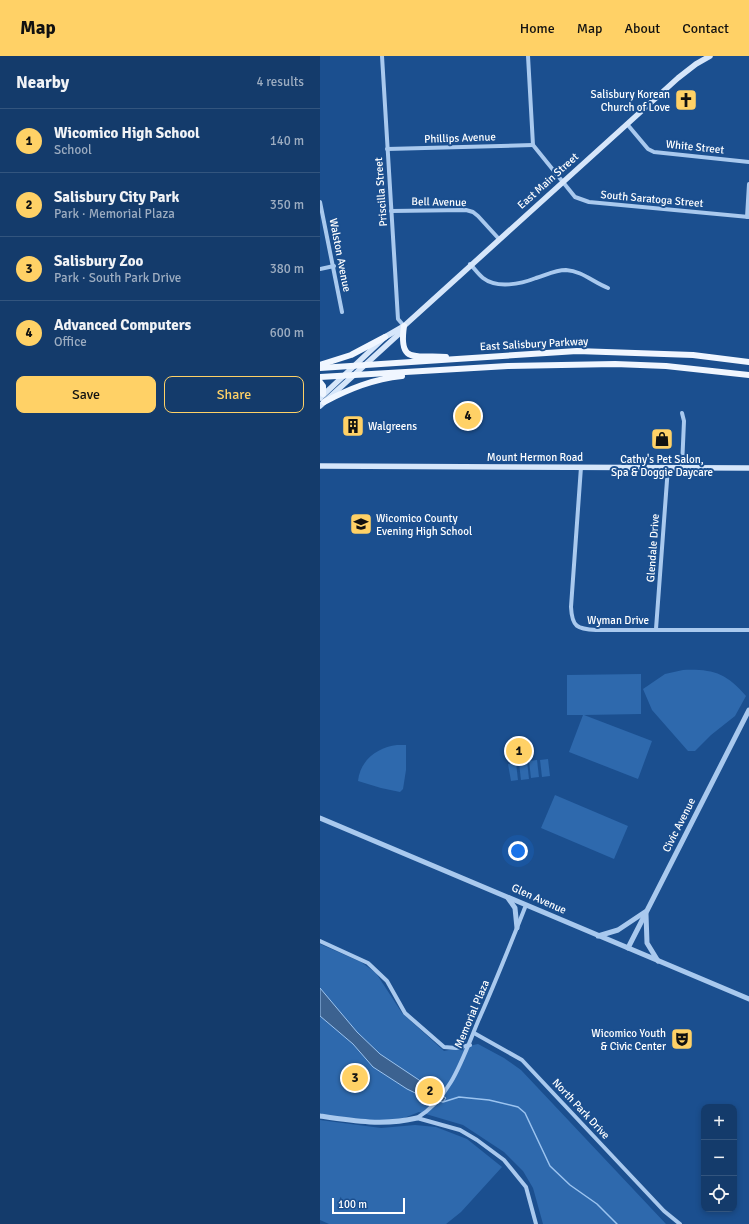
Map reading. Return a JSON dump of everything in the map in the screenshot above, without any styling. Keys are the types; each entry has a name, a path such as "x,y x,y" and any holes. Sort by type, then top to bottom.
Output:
{"main road":[{"name":"East Main Street","path":"322,400 342,376 385,337 404,326 470,264 678,78 696,64 710,56"},
{"name":"East Main Street","path":"322,400 400,334 404,326"},
{"path":"404,326 402,345 404,349 412,356 463,359"},
{"path":"320,365 351,355 385,337"},
{"name":"East Salisbury Parkway","path":"320,368 463,359 552,351 611,351 693,355 749,362"},
{"name":"East Salisbury Parkway","path":"320,377 411,373 508,366 614,364 673,367 749,375"},
{"path":"320,382 323,386 322,400 371,381 411,373"},
{"name":"Mount Hermon Road","path":"320,466 749,468"}],"street":[{"name":"Priscilla Street","path":"382,56 398,319 404,326"},
{"path":"528,56 533,145"},
{"name":"White Street","path":"627,124 648,149 654,152 749,162"},
{"name":"Phillips Avenue","path":"387,149 533,145"},
{"name":"South Saratoga Street","path":"533,145 575,197 589,202 748,217"},
{"path":"748,217 749,184"},
{"name":"Walston Avenue","path":"320,202 342,312"},
{"name":"Bell Avenue","path":"391,211 466,210 474,212 499,239"},
{"path":"470,264 483,278 503,284 521,283 556,271 566,270 582,274 608,288"},
{"path":"320,269 334,266"},
{"path":"682,413 684,421 682,468"},
{"name":"Wyman Drive","path":"581,467 571,607 574,623 581,629 587,630 749,630"},
{"name":"Glendale Drive","path":"656,629 668,467"},
{"name":"Civic Avenue","path":"628,948 749,710"},
{"name":"Glen Avenue","path":"321,818 749,999"},
{"path":"506,896 515,908 517,928"},
{"name":"Memorial Plaza","path":"417,1118 435,1104 442,1095 470,1044 526,905"},
{"path":"597,936 618,930 646,911"},
{"path":"646,911 647,943 658,961"},
{"path":"320,941 368,963 387,981 406,1013 444,1047 456,1048 470,1044"},
{"name":"North Park Drive","path":"474,1033 522,1060 664,1211 680,1224"},
{"path":"320,1116 378,1123 400,1122 417,1118 460,1130 477,1140 504,1160 526,1187 536,1224"}],"shaded area":[{"path":"683,670 703,670 718,674 732,682 746,696 735,716 711,735 695,751 688,751 652,710 643,689 665,674"},
{"path":"641,674 641,714 584,715 652,741 638,779 569,752 583,715 567,715 567,675"},
{"path":"406,745 406,770 403,789 400,792 358,781 362,767 371,756 390,746"},
{"path":"548,759 550,776 542,777 540,760"},
{"path":"537,760 539,777 531,778 529,761"},
{"path":"527,761 529,779 521,780 519,763"},
{"path":"516,763 518,780 511,781 508,764"},
{"path":"555,795 628,826 614,859 541,828"},
{"path":"320,944 361,962 376,973 402,1013 444,1051 478,1044 504,1058 521,1070 666,1224 543,1224 533,1188 523,1171 504,1152 463,1125 419,1112 404,1118 388,1121 320,1115"},
{"path":"320,988 357,1032 380,1054 446,1098 443,1102 430,1100 407,1089 373,1067 353,1044 320,1016"},
{"path":"320,1120 381,1128 415,1125 436,1127 467,1139 502,1167 461,1212 446,1224 329,1224 320,1220"}],"waterway":[{"path":"443,1102 459,1097 489,1100 518,1107 525,1113 550,1166 570,1185 597,1204 617,1224"}],"place":[{"name":"Salisbury Korean Church of Love","path":"686,100"},
{"name":"Advanced Computers","path":"468,416"},
{"name":"Walgreens","path":"353,426"},
{"name":"Cathy's Pet Salon, Spa & Doggie Daycare","path":"662,439"},
{"name":"Wicomico County Evening High School","path":"361,524"},
{"name":"Wicomico High School","path":"519,751"},
{"name":"Wicomico Youth & Civic Center","path":"682,1039"},
{"name":"Salisbury Zoo","path":"355,1078"},
{"name":"Salisbury City Park","path":"430,1091"}]}
